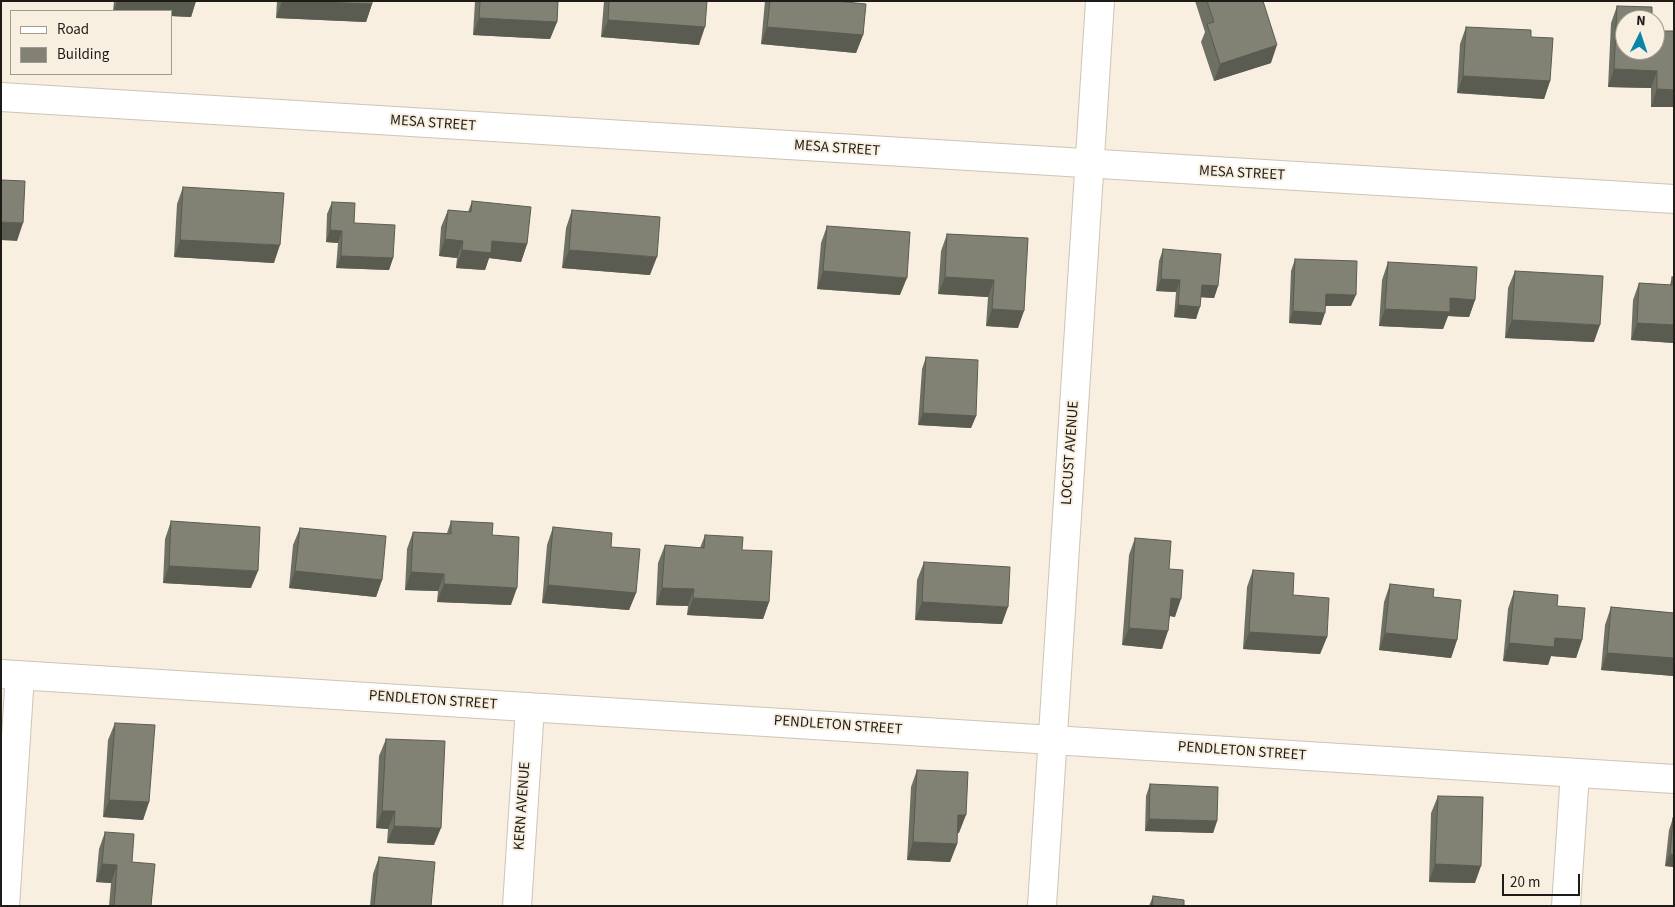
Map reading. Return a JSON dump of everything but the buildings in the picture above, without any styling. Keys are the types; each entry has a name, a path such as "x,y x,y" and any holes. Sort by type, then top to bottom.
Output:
{"street":[{"name":"LOCUST AVENUE","path":"1042,906 1100,1"},
{"name":"MESA STREET","path":"1,97 1088,165 1674,199"},
{"name":"PENDLETON STREET","path":"11,674 1674,779"},
{"path":"4,906 11,674"},
{"name":"KERN AVENUE","path":"517,906 530,707"},
{"path":"1566,906 1575,773"}]}
